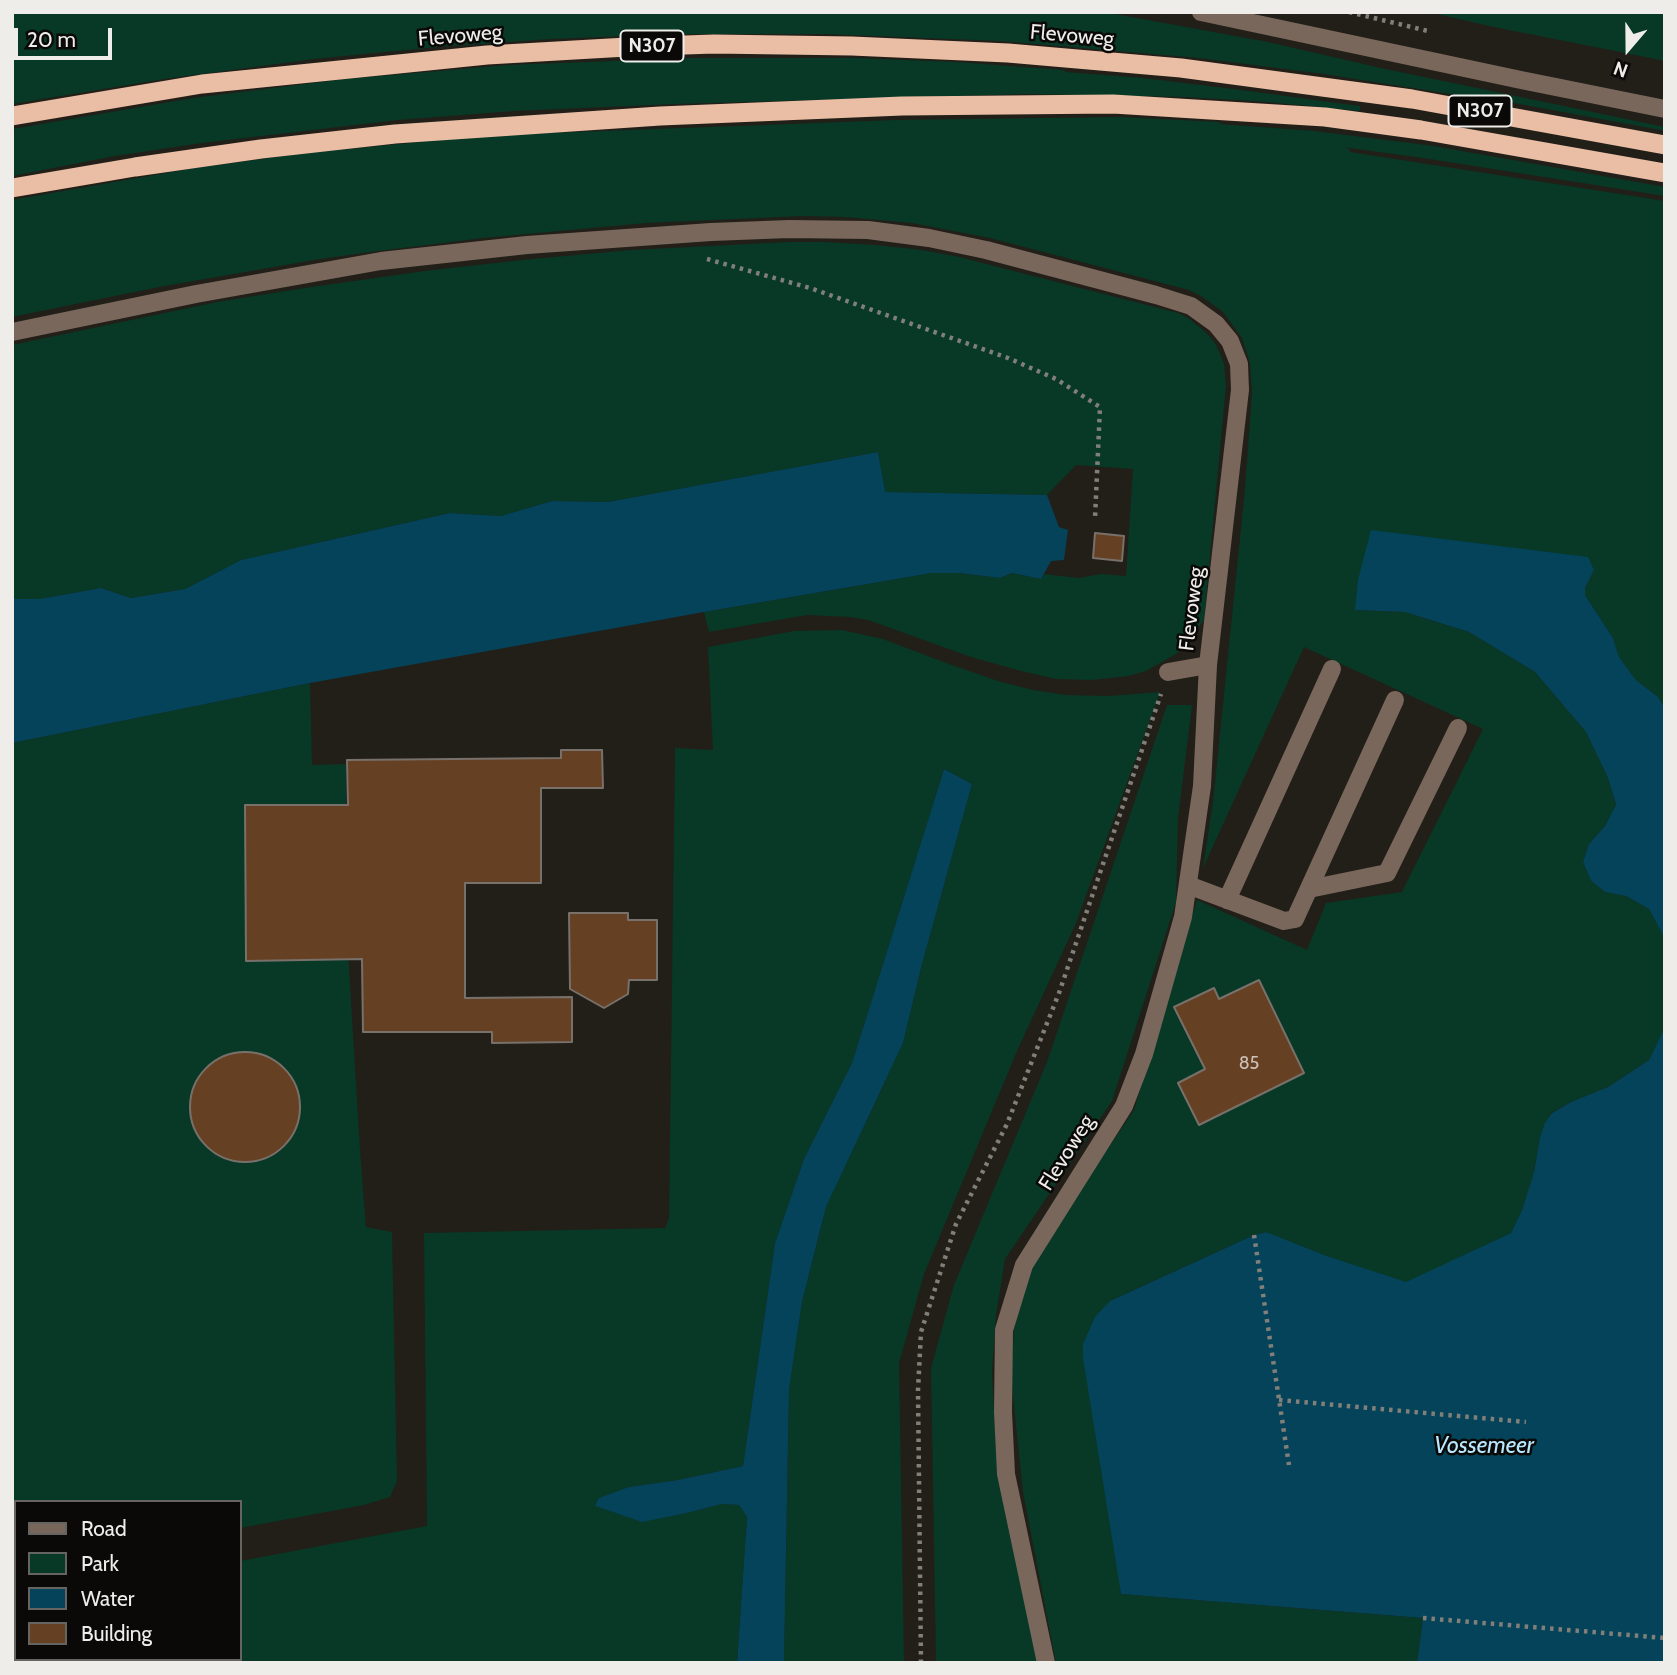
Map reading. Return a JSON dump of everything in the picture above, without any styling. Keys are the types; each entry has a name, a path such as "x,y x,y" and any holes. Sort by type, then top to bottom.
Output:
{"highway":[{"name":"Flevoweg","path":"12,116 202,84 487,55 714,44 852,46 1008,53 1181,68 1412,99 1665,145"},
{"name":"N307","path":"12,188 261,149 395,134 660,116 902,106 1113,104 1325,117 1420,130 1665,173"}],"street":[{"path":"1201,12 1665,109"},
{"name":"Flevoweg","path":"12,332 381,261 527,245 789,229 868,230 929,238 986,250 1191,306 1216,324 1230,341 1239,364 1240,390 1208,665 1202,786 1183,917 1144,1054 1124,1105 1024,1265 1004,1331 1003,1412 1006,1474 1046,1663"},
{"name":"Flevoweg","path":"1168,672 1208,665"},
{"path":"1227,900 1332,669"},
{"path":"1188,885 1284,921 1295,919 1395,700"},
{"path":"1309,889 1387,873 1458,728"}],"path":[{"path":"700,258 810,288 1008,358 1056,379 1100,407 1095,517"},
{"path":"921,1663 918,1390 921,1332 956,1224 1007,1124 1059,993 1168,672"},
{"path":"1254,1236 1289,1465"},
{"path":"1279,1400 1526,1422"},
{"path":"1423,1618 1665,1638"}],"green space":[{"path":"1104,12 1268,42 1665,127 1665,131 1471,95 1470,97 1199,58 1001,41 824,34 675,34 438,47 314,59 164,79 12,104 12,14"},
{"path":"1428,12 1665,12 1665,61 1489,26"},
{"path":"689,58 852,58 1063,70 1360,106 1360,111 1184,97 1027,94 514,111 398,120 202,143 12,176 12,129 193,98 345,79 508,65"},
{"path":"1120,117 1219,122 1434,146 1665,187 1665,196 1342,147 1350,149 1350,152 1665,201 1665,708 1658,697 1636,680 1619,657 1613,638 1585,595 1585,588 1594,570 1356,610 1405,612 1469,632 1535,672 1586,732 1608,778 1616,806 1605,826 1589,844 1583,862 1591,881 1605,892 1626,896 1649,909 1665,939 1664,1030 1649,1060 1608,1087 1551,1113 1540,1137 1534,1172 1522,1210 1511,1233 1406,1283 1265,1232 1110,1301 1121,1594 1423,1618 1417,1663 1056,1663 1023,1492 1011,1377 1014,1329 1021,1292 1036,1255 1134,1110 1197,900 1307,950 1326,903 1402,892 1483,729 1304,647 1203,868 1213,802 1245,489 1252,392 1250,363 1242,338 1223,312 1189,290 990,238 912,223 803,216 646,223 378,251 159,287 12,317 12,200 189,169 297,154 461,138 895,120"},
{"path":"787,242 876,245 959,257 1178,313 1188,318 1213,340 1224,364 1226,385 1204,620 1176,654 1146,671 1128,676 1092,680 1056,679 971,657 868,620 850,617 807,615 709,632 704,612 932,573 1000,578 1012,573 1041,579 1043,574 1079,578 1101,574 1126,576 1133,469 1076,465 1047,495 884,492 878,452 608,502 552,501 501,516 450,513 241,560 185,589 131,598 101,588 39,599 12,599 12,345 217,302 432,270 631,250"},
{"path":"842,630 883,639 998,681 1033,690 1066,695 1108,696 1160,692 1076,923 1017,1051 924,1274 899,1363 904,1663 784,1663 789,1390 802,1302 826,1207 903,1043 972,784 944,769 852,1063 804,1159 775,1243 743,1466 629,1487 595,1506 642,1521 722,1504 739,1505 747,1517 737,1663 12,1663 14,1602 14,1661 242,1661 242,1561 427,1526 424,1233 665,1228 669,1219 675,748 713,750 708,647 794,631"},
{"path":"310,683 312,765 346,764 346,918 366,1227 392,1232 397,1481 390,1497 364,1505 242,1528 242,1500 14,1500 12,1569 12,743"},
{"path":"1167,705 1192,705 1178,818 1176,902 1112,1101 1005,1259 996,1315 992,1373 997,1469 1040,1663 936,1663 931,1368 954,1285 1047,1062"}],"water":[{"path":"878,452 885,492 1047,495 1059,527 1068,530 1064,560 1051,561 1041,579 1012,573 1000,578 932,573 310,683 12,743 12,599 39,599 101,588 131,598 185,589 241,560 450,513 501,516 552,501 608,502"},
{"path":"1371,530 1588,557 1594,570 1585,588 1585,595 1613,638 1619,657 1636,680 1658,697 1665,708 1665,939 1649,909 1626,896 1605,892 1591,881 1583,862 1589,844 1605,826 1616,805 1608,778 1586,732 1535,672 1469,632 1405,612 1355,610 1358,580"},
{"path":"944,769 972,784 903,1043 826,1207 802,1302 789,1390 784,1663 737,1663 747,1517 739,1505 722,1504 642,1522 595,1506 599,1498 629,1487 743,1466 775,1243 804,1159 852,1063"},
{"name":"Vossemeer","path":"1665,1027 1665,1663 1417,1663 1423,1618 1121,1594 1083,1358 1083,1344 1095,1317 1110,1301 1254,1235 1266,1232 1406,1282 1511,1233 1522,1210 1534,1172 1540,1137 1552,1113 1608,1087 1649,1060"}],"building":[{"path":"1095,533 1124,536 1122,561 1093,558"},
{"path":"561,750 602,750 603,788 541,788 541,883 465,883 465,998 572,997 572,1042 492,1043 492,1032 363,1032 362,959 246,961 245,805 348,805 347,760 561,758"},
{"path":"569,913 628,913 628,920 657,920 657,980 629,980 628,994 604,1008 570,989"},
{"path":"1259,980 1304,1073 1199,1125 1178,1083 1205,1069 1174,1007 1214,988 1219,999"},
{"path":"245,1052 266,1056 284,1068 296,1086 300,1107 296,1128 284,1146 266,1158 245,1162 224,1158 206,1146 194,1128 190,1107 194,1086 206,1068 224,1056"}]}
